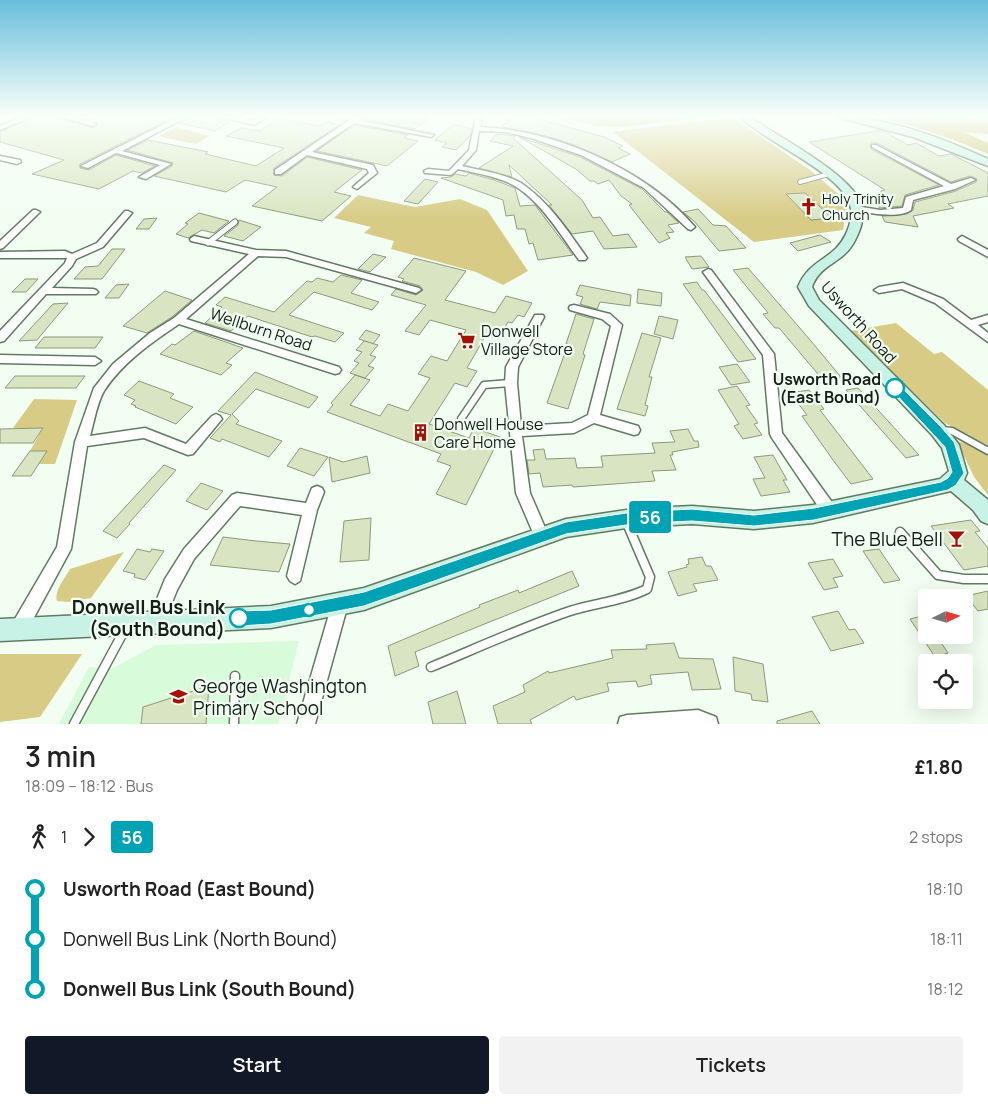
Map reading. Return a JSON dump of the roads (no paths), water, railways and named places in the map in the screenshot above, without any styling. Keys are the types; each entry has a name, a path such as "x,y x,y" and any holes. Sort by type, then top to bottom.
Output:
{"street":[{"path":"85,166 115,151 168,164 143,177"},
{"path":"278,172 309,151"},
{"path":"428,171 451,173 471,151"},
{"path":"577,151 646,186 691,227"},
{"path":"794,151 846,188 856,208 880,212 907,210 909,199 971,180"},
{"path":"883,151 952,187"},
{"path":"956,151 988,163"},
{"path":"306,153 370,167 374,173 357,187"},
{"path":"0,158 17,162"},
{"path":"457,167 488,174 517,184 548,211 582,258"},
{"name":"Usworth Road","path":"856,208 856,226 845,248 808,275 805,287 814,303 938,430 950,445 958,473 952,481"},
{"path":"0,246 36,212"},
{"path":"0,338 69,264 72,257 100,245 128,213"},
{"path":"194,239 256,254 286,254 416,290"},
{"path":"962,239 988,254"},
{"path":"0,255 65,254 72,257"},
{"name":"Wellburn Road","path":"9,630 64,549 81,442 98,391 117,367 154,336 178,320 256,254"},
{"path":"708,272 768,354 776,434 829,510"},
{"path":"879,290 903,286 940,300 988,338"},
{"path":"43,291 93,292"},
{"path":"574,308 606,316 617,325 592,418"},
{"path":"539,316 512,367 510,383 523,493 542,537"},
{"path":"969,324 988,318"},
{"name":"Wellburn Road","path":"178,320 334,370"},
{"path":"0,322 14,323"},
{"path":"0,359 95,361"},
{"path":"515,431 574,428 592,418 634,430"},
{"path":"81,442 145,433 188,450 216,419"},
{"path":"9,630 271,617 364,599 566,528 633,518 692,515 754,520 814,514 944,486 952,481 980,504 988,515"},
{"path":"294,576 310,510 317,492"},
{"path":"155,624 171,585 189,554 238,500 310,510"},
{"path":"306,724 340,604"},
{"path":"627,724 698,719 709,724"}],"lane":[{"path":"800,182 829,174"},
{"path":"208,243 235,222"},
{"path":"461,419 484,385 510,383"},
{"path":"938,430 952,431 988,450"},
{"path":"431,667 551,618 590,604 639,593 647,589 650,577 625,520"},
{"path":"900,532 938,575 964,580 988,579"},
{"path":"74,724 128,623"},
{"path":"234,724 235,676"}],"place":[{"name":"Holy Trinity Church","path":"808,206"},
{"name":"Donwell Village Store","path":"467,340"},
{"name":"Usworth Road (East Bound)","path":"895,388"},
{"name":"Donwell House Care Home","path":"420,433"},
{"name":"The Blue Bell","path":"957,539"},
{"name":"Donwell Bus Link (South Bound)","path":"239,618"},
{"name":"George Washington Primary School","path":"179,697"}]}
